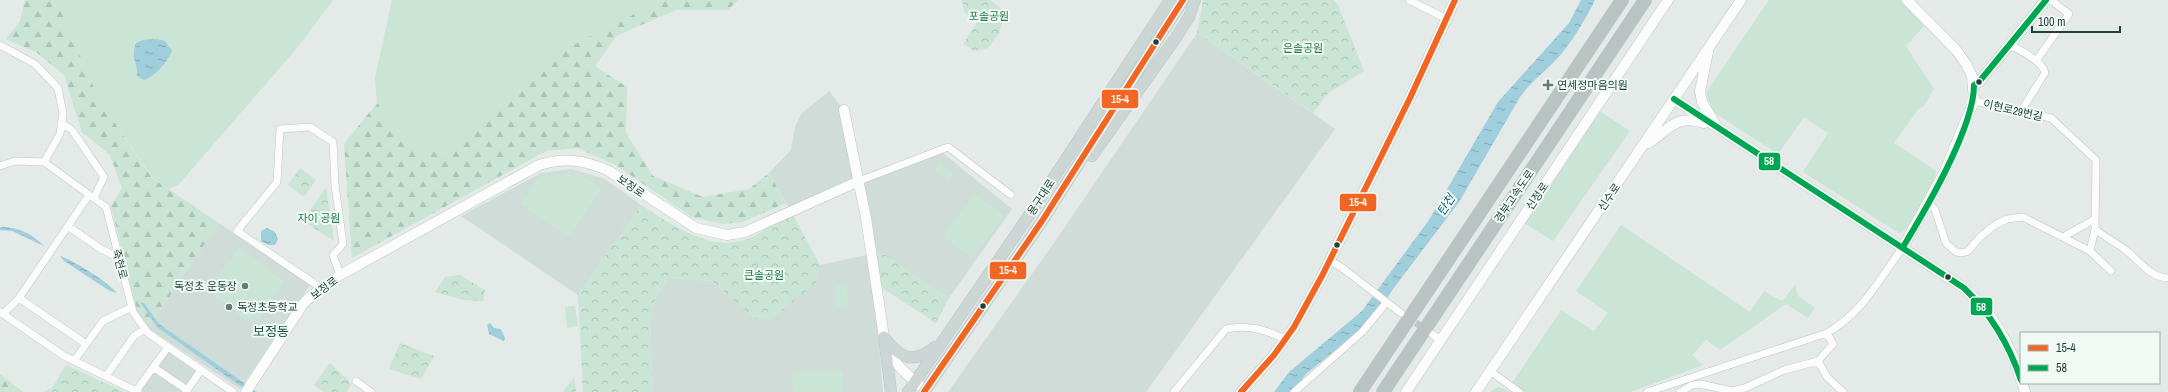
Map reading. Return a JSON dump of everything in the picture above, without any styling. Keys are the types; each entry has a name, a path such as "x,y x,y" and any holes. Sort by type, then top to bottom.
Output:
{"highway":[{"name":"경부고속도로","path":"1360,392 1622,0"},
{"name":"경부고속도로","path":"1383,392 1645,0"}],"main road":[{"path":"1162,12 1165,0"},
{"name":"용구대로","path":"908,392 1032,211 1170,0"},
{"path":"1156,40 1157,28 1174,0"},
{"name":"용구대로","path":"924,391 1051,208 1156,40 1183,0"},
{"path":"1051,208 1124,114 1189,17 1195,0"},
{"path":"940,368 936,368 934,366 954,336 952,326"},
{"path":"884,337 896,352 913,358 927,353 942,341"},
{"path":"884,337 891,392"}],"street":[{"path":"1409,0 1445,18"},
{"path":"1241,392 1274,355 1285,339 1329,260 1410,98 1445,18 1455,0"},
{"name":"신정로","path":"1406,392 1668,0"},
{"name":"신수로","path":"1476,392 1644,146 1741,0"},
{"path":"1907,0 1961,57 1969,70 1974,85"},
{"name":"이현로29번길","path":"1903,247 1929,203 1948,166 1974,101 1974,85 1979,82 2046,0"},
{"path":"2036,61 2069,14 2051,0"},
{"path":"2009,44 2036,61 2044,68 2045,73 2021,111"},
{"path":"0,45 34,64 58,88 63,114 60,134 44,162 15,161 0,166"},
{"path":"1709,48 1700,91 1702,102 1716,127"},
{"path":"1674,99 1955,281 1981,304 2004,335 2020,377"},
{"name":"이현로29번길","path":"1974,101 2051,118 2096,160 2095,219"},
{"path":"844,110 859,181 884,337 888,352 895,364 924,391"},
{"path":"1644,146 1682,120 1693,120 1716,127"},
{"path":"62,123 72,130 104,178 19,298 1,313 74,361 137,391 168,347"},
{"path":"322,288 237,231 277,182 280,129 310,127 333,142 335,185 343,244 333,255 340,275"},
{"path":"859,181 948,147 1011,195"},
{"name":"보정로","path":"248,388 303,304 322,288 340,275 539,164 555,160 572,159 595,164 609,171 696,228 727,235 745,232 859,181"},
{"name":"죽현로","path":"44,162 106,207 132,307 148,333 233,392"},
{"path":"1929,203 1935,210 1946,243 1956,252 1962,253 1968,251 1987,230 2007,219 2014,218 2030,220 2090,251 2111,271"},
{"path":"2062,237 2095,219 2095,229 2090,251"},
{"path":"69,227 101,249 119,258"},
{"path":"2095,229 2126,250 2150,272 2159,277 2168,278"},
{"path":"1647,392 1826,333 1846,321 1859,308 1903,247"},
{"path":"1329,260 1341,267 1357,281 1401,313"},
{"path":"19,298 86,344"},
{"path":"1294,392 1362,332 1384,301"},
{"path":"74,361 103,321 132,307"},
{"path":"1174,392 1226,329 1235,327 1253,328 1285,339"},
{"path":"106,376 134,336 145,329"},
{"path":"1680,392 1692,385 1700,384 1732,391 1745,388 1784,370 1818,361 1834,344 1826,333"},
{"path":"1432,334 1441,340"},
{"path":"1818,361 1827,377 1843,392"},
{"path":"153,367 186,391 201,370"},
{"path":"1490,371 1519,392"},
{"path":"356,381 371,392"},
{"path":"1655,389 1667,392"}],"shaded area":[{"path":"1197,33 1335,129 1146,392 948,392 1056,240"},
{"path":"829,91 844,110 859,181 791,211 769,173 791,150 795,127 801,114"},
{"path":"939,150 1012,209 949,298 870,245 859,181"},
{"path":"571,169 605,179 641,205 578,295 461,216 541,173"},
{"name":"독정초등학교","path":"219,223 310,285 240,389 148,328"},
{"path":"871,254 883,392 650,392 653,388 650,323 655,299 669,278 712,281 754,318 816,283 820,265"},
{"path":"168,348 200,370 185,392 140,392 137,390"}],"green space":[{"path":"25,0 65,0 65,21 100,101 152,178 219,223 148,328 137,311 111,206 122,188 110,155 82,132 64,75 36,52 6,39 20,21"},
{"path":"65,0 333,0 298,47 179,184 169,189 153,178 100,101 65,21"},
{"path":"392,0 663,0 557,55 450,153 425,151 404,138 377,103 375,78"},
{"path":"663,0 738,0 728,10 676,10 616,36 595,66 627,87 626,133 653,176 703,197 749,189 769,173 786,203 743,222 722,224 692,217 614,164 577,148 546,151 352,258 344,144 377,103 404,138 425,151 450,153 528,76 542,65 583,40"},
{"name":"포솔공원","path":"962,0 990,0 1006,12 999,33 988,48 974,51 963,44 977,23 964,12"},
{"name":"은솔공원","path":"1203,0 1334,0 1338,5 1364,71 1328,93 1313,113 1197,33"},
{"path":"1769,0 1900,0 1924,26 1906,46 1934,89 1923,107 1919,108 1894,143 1936,171 1923,206 1912,224 1905,230 1899,233 1803,172 1828,133 1804,117 1778,154 1713,112 1706,93"},
{"path":"1598,110 1630,131 1553,241 1524,223"},
{"path":"940,163 954,174 948,181 935,170"},
{"path":"300,168 316,180 304,197 288,185"},
{"path":"550,174 581,174 602,188 569,237 520,204 538,177"},
{"name":"자이 공원","path":"326,187 334,241 303,221"},
{"path":"975,193 1004,216 972,258 943,236"},
{"name":"큰솔공원","path":"641,205 666,221 693,235 707,240 721,242 735,242 750,238 766,229 791,211 820,265 816,283 771,320 754,318 712,281 669,278 655,299 650,323 653,388 650,392 583,392 578,295"},
{"path":"1621,225 1750,312 1764,291 1782,301 1795,285 1798,296 1815,308 1808,318 1786,304 1720,350 1706,340 1692,355 1703,365 1631,392 1525,392 1512,383 1561,310 1594,331 1608,313 1576,291"},
{"path":"870,245 949,298 936,323 876,284"},
{"name":"독정초 운동장","path":"239,247 284,281 255,326 206,291"},
{"path":"460,275 485,290 483,301 464,300 435,292 445,277"},
{"path":"835,284 847,284 848,308 836,308"},
{"path":"575,306 578,326 567,328 565,307"},
{"path":"400,343 434,356 421,379 389,369"},
{"path":"330,363 352,384 346,392 324,392 314,385"},
{"path":"66,365 125,392 43,392 52,388"},
{"path":"843,371 843,392 793,392 792,372"},
{"path":"0,374 23,392 0,392"},
{"path":"574,377 576,392 563,392"},
{"path":"1498,387 1511,392 1490,392"}],"water":[{"name":"탄천","path":"1581,0 1595,0 1576,34 1557,59 1530,85 1520,97 1459,202 1393,289 1375,318 1306,374 1293,392 1274,392 1289,372 1362,311 1429,220 1498,102 1569,23"},
{"path":"157,39 165,41 172,51 161,68 144,80 137,76 134,48 136,43 143,40"},
{"path":"0,227 13,228 29,234 44,246 12,231 0,230"},
{"path":"267,228 275,232 278,239 275,245 268,245 261,241 261,231"},
{"path":"60,256 90,272 117,293 110,291 64,261"},
{"path":"140,302 144,303 159,324 257,392 249,392 157,327"},
{"path":"490,323 494,328 501,329 505,338 504,341 489,334 487,325"}],"tunnel":[{"path":"1407,317 1427,330"}],"transit line":[{"name":"15-4","path":"924,392 1042,221 1183,0"},
{"name":"15-4","path":"1241,392 1274,355 1294,327 1323,274 1410,98 1455,0"},
{"name":"58","path":"1903,247 1936,190 1958,145 1972,103 1974,85 1979,82 2046,0"},
{"name":"58","path":"1674,99 1964,288 1991,319 2011,354 2020,377"}],"place":[{"name":"연세정마음의원","path":"1548,85"},
{"name":"독정초 운동장","path":"245,286"},
{"name":"독정초등학교","path":"229,307"}],"district":[{"name":"보정동","path":"271,331"}]}
